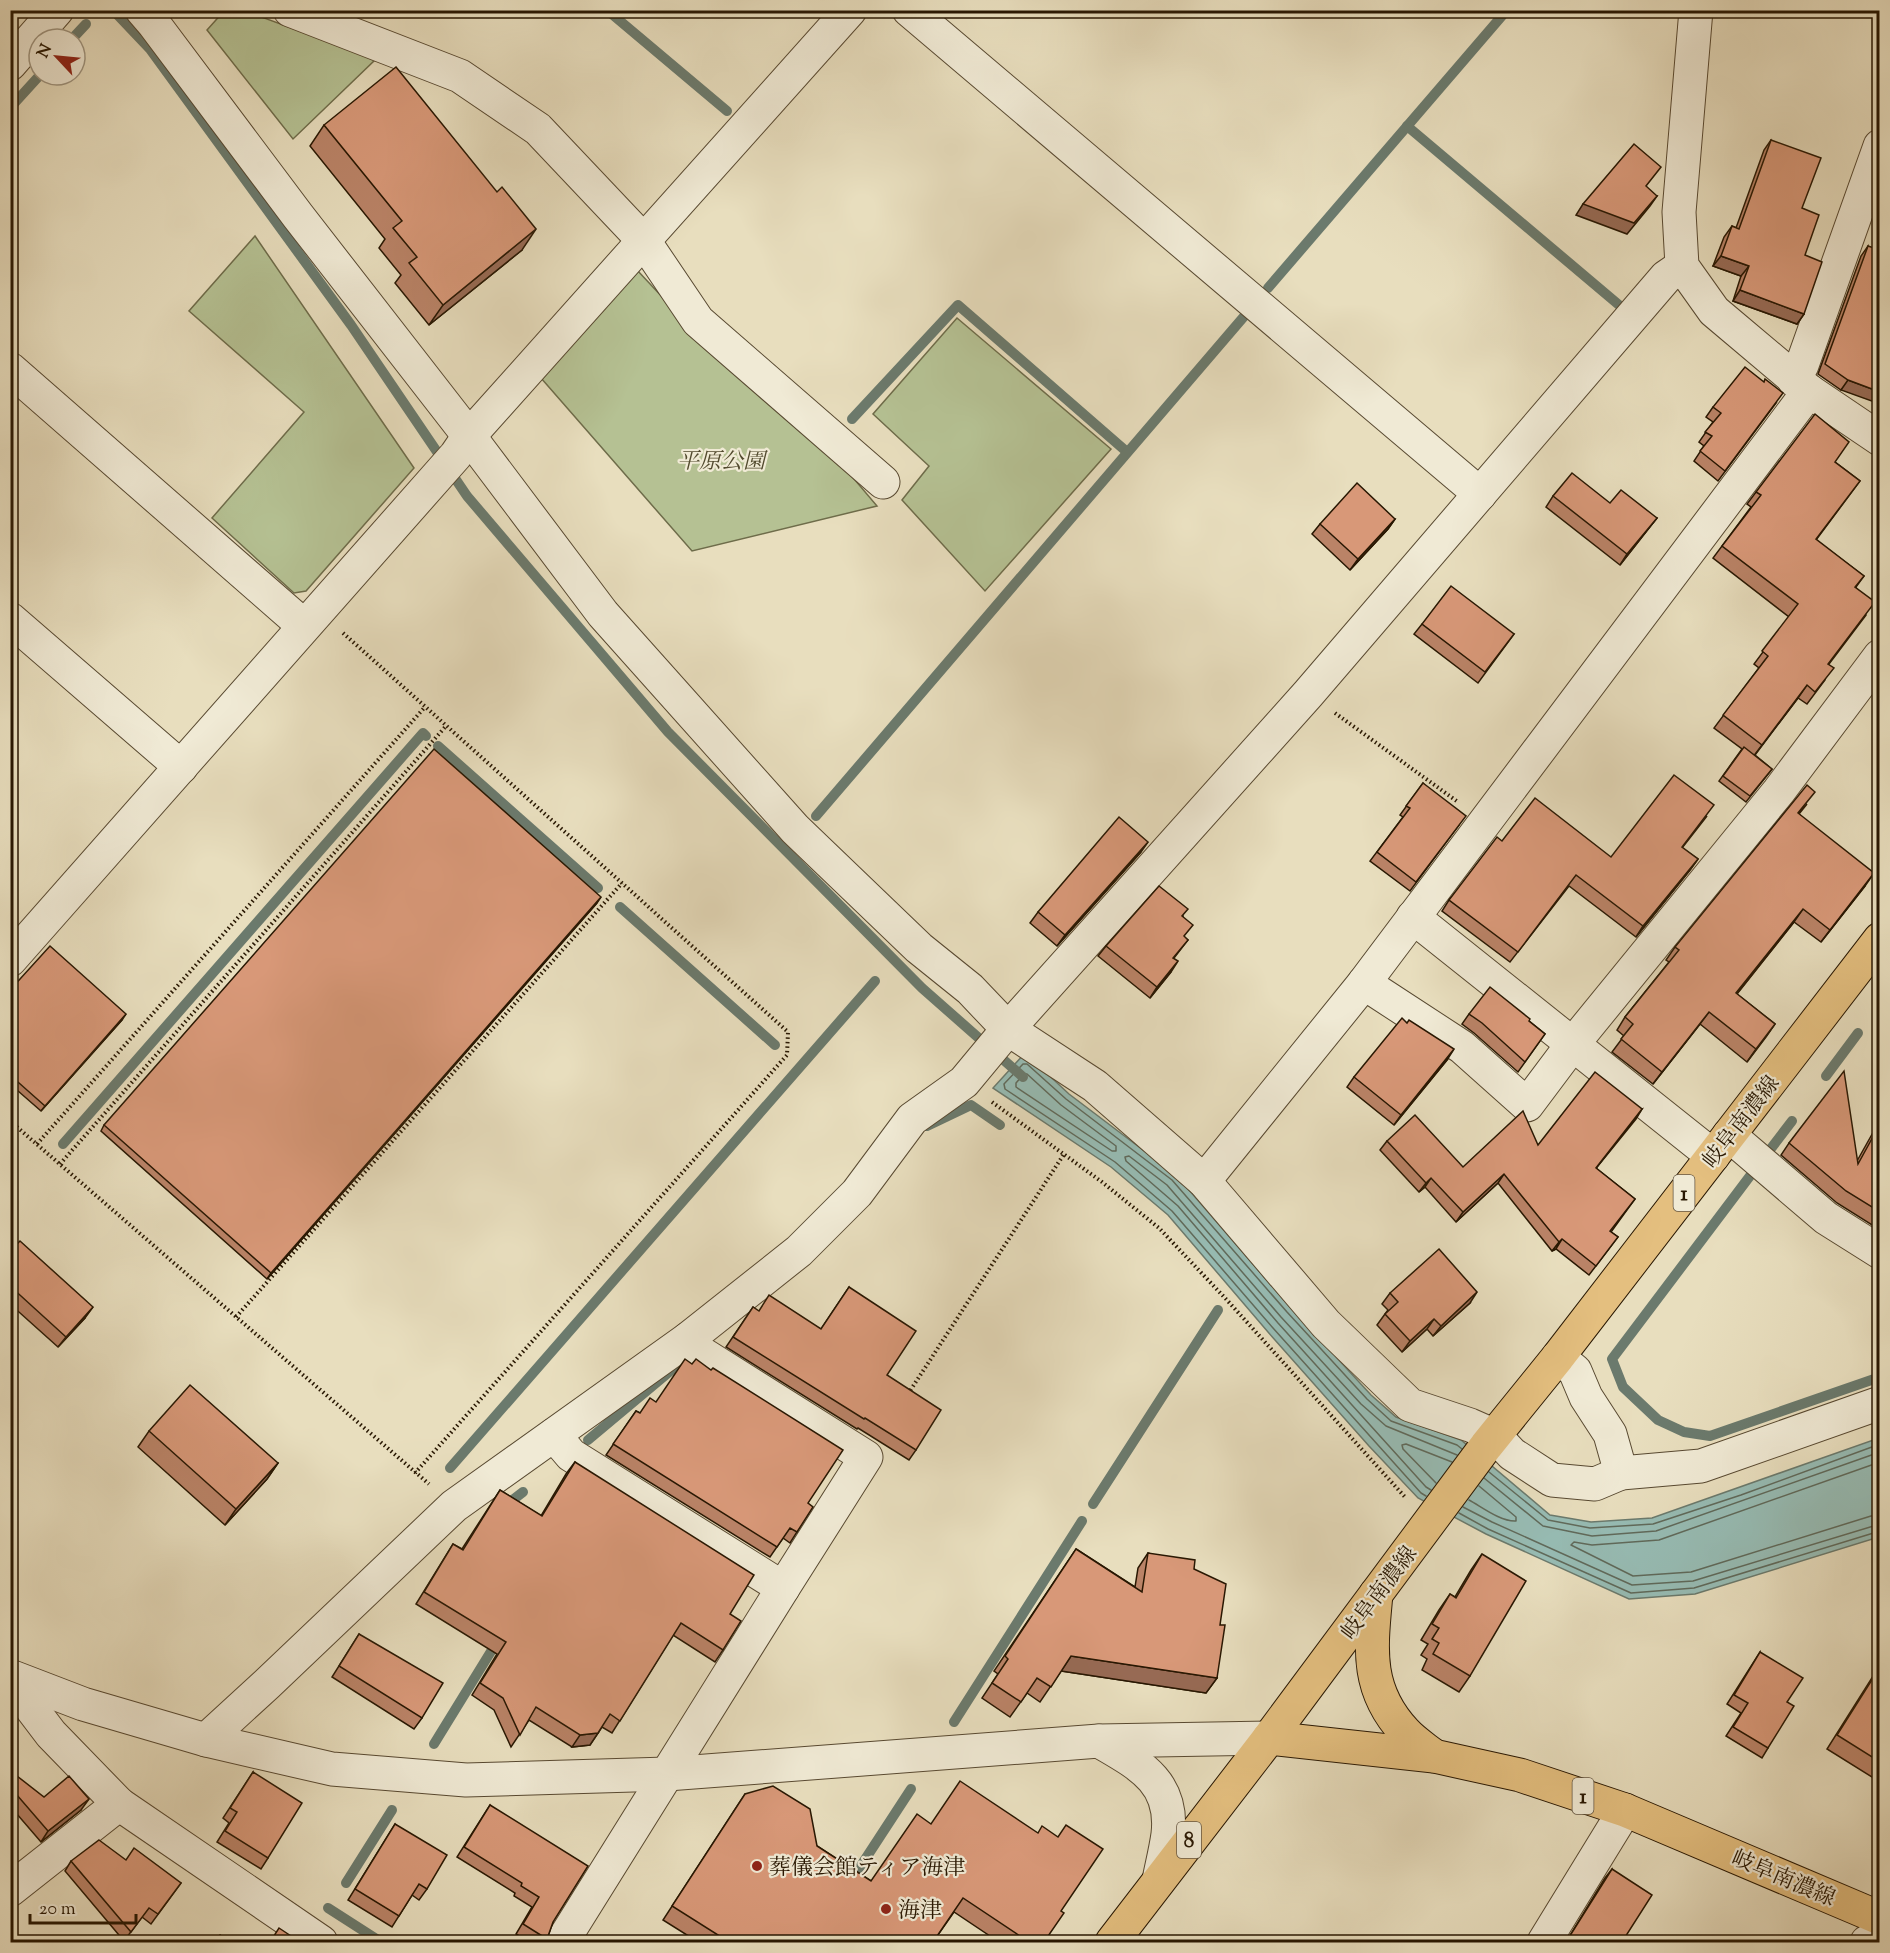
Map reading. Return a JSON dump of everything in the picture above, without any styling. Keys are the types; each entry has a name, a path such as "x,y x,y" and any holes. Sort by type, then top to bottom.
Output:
{"main road":[{"name":"岐阜南濃線","path":"1269,1738 1490,1441 1558,1357 1880,939"},
{"name":"1","path":"1376,1594 1371,1647 1375,1679 1386,1707 1405,1733 1434,1756"},
{"name":"岐阜南濃線","path":"1269,1738 1434,1756 1520,1775 1625,1810 1880,1918"},
{"name":"8","path":"1112,1942 1269,1738"}],"street":[{"path":"10,64 57,10"},
{"path":"290,10 460,76 538,129 644,241 698,321 883,482"},
{"path":"10,960 462,445 850,10"},
{"path":"909,10 1480,494"},
{"path":"1696,10 1679,212 1682,266 1714,311 1802,386 1880,439"},
{"path":"155,15 462,445 603,614 795,829 919,948 969,988 1008,1029 1095,1086 1204,1181 1326,1324 1410,1405 1470,1425 1490,1441 1552,1480 1595,1485 1621,1473 1701,1467 1880,1403"},
{"path":"1204,1181 1364,983 1485,822 1802,386 1802,365 1880,146"},
{"path":"206,1740 454,1506 688,1339 799,1251 857,1193 912,1119 964,1082 1008,1029 1308,694 1666,277 1682,266"},
{"path":"10,369 311,619"},
{"path":"10,619 181,767"},
{"path":"1364,983 1462,1047 1527,1105 1572,1045 1779,791 1880,656"},
{"path":"1413,917 1572,1045 1826,1218 1880,1252"},
{"path":"562,1942 866,1457 701,1353 688,1339"},
{"path":"1558,1357 1575,1371 1586,1397 1610,1434 1621,1473"},
{"path":"554,1435 571,1455 783,1588"},
{"path":"10,1676 84,1704 206,1740 332,1769 466,1780 667,1773 1099,1741 1269,1738"},
{"path":"10,1680 51,1734 119,1804 321,1942"},
{"path":"1099,1741 1130,1759 1156,1780 1166,1798 1168,1832 1159,1880"},
{"path":"10,1890 119,1804"},
{"path":"1544,1942 1625,1810"},
{"path":"1867,1942 1880,1935"}],"path":[{"path":"311,619 425,707 788,1032 787,1056 415,1473"},
{"path":"1308,694 1485,822"},
{"path":"37,1144 425,707"},
{"path":"60,1164 446,726"},
{"path":"236,1317 622,883"},
{"path":"964,1082 1159,1228 1431,1521"},
{"path":"10,1121 454,1506"},
{"path":"904,1398 1064,1155"}],"green space":[{"path":"224,11 245,11 376,59 293,139 207,30"},
{"path":"255,236 414,468 306,591 294,593 212,518 304,412 189,311"},
{"name":"平原公園","path":"637,270 680,316 816,434 877,506 692,551 541,378"},
{"path":"957,318 1111,449 985,591 902,500 929,466 873,414"}],"water":[{"path":"1025,1053 1069,1094 1176,1175 1291,1308 1371,1395 1396,1417 1461,1440 1550,1515 1591,1522 1652,1518 1879,1438 1879,1537 1695,1594 1629,1599 1486,1534 1418,1498 1268,1332 1168,1215 1111,1167 993,1088"}],"building":[{"path":"396,67 497,192 502,187 536,229 443,305 409,263 417,257 393,228 402,221 324,125"},
{"path":"1771,140 1821,158 1802,208 1819,215 1805,255 1822,262 1804,314 1740,290 1749,266 1721,256 1732,226 1739,229"},
{"path":"1634,144 1661,167 1646,186 1657,196 1634,223 1583,204"},
{"path":"1868,246 1880,250 1880,349 1876,357 1880,358 1880,392 1848,380 1825,364"},
{"path":"1745,367 1783,393 1725,471 1700,451 1712,436 1705,432 1721,413 1713,407"},
{"path":"1815,414 1849,442 1835,462 1860,481 1816,539 1864,576 1855,587 1875,602 1828,664 1834,668 1815,692 1807,685 1762,745 1723,715 1768,656 1762,651 1798,604 1722,546 1761,495 1756,492"},
{"path":"1572,473 1610,503 1621,490 1657,518 1627,554 1553,496"},
{"path":"1357,483 1395,519 1358,559 1320,524"},
{"path":"1451,586 1514,634 1485,672 1422,624"},
{"path":"1744,747 1772,769 1750,796 1723,776"},
{"path":"434,749 601,897 271,1273 104,1125"},
{"path":"1674,775 1714,805 1682,847 1698,859 1643,926 1576,875 1518,952 1449,900 1497,837 1502,841 1535,798 1611,857"},
{"path":"1423,783 1466,816 1416,882 1377,852 1410,808 1406,806"},
{"path":"1807,785 1815,792 1798,813 1874,873 1830,930 1803,909 1736,993 1775,1024 1756,1049 1709,1012 1662,1072 1621,1039 1633,1024 1625,1017 1679,950 1675,947"},
{"path":"1119,817 1148,842 1065,935 1038,912"},
{"path":"1159,886 1188,909 1182,916 1193,925 1184,936 1188,940 1173,958 1178,961 1157,987 1106,946"},
{"path":"50,946 126,1014 45,1106 10,1075 10,990"},
{"path":"1490,987 1545,1034 1525,1062 1469,1014"},
{"path":"1402,1018 1407,1023 1409,1020 1454,1049 1401,1115 1354,1077"},
{"path":"1844,1071 1858,1164 1880,1124 1880,1212 1846,1191 1789,1143"},
{"path":"1595,1072 1642,1109 1596,1168 1635,1199 1610,1231 1618,1237 1596,1266 1562,1239 1559,1242 1504,1174 1463,1212 1431,1178 1426,1183 1387,1141 1415,1115 1463,1167 1523,1111 1538,1145"},
{"path":"20,1241 93,1307 66,1337 10,1286 10,1251"},
{"path":"1439,1249 1477,1292 1441,1326 1434,1319 1410,1341 1385,1314 1398,1302 1390,1293"},
{"path":"849,1287 916,1331 887,1375 941,1410 916,1450 733,1337 753,1307 759,1311 769,1295 821,1329"},
{"path":"685,1359 692,1364 696,1359 711,1370 713,1368 843,1450 808,1503 813,1507 797,1532 790,1528 777,1547 613,1444 636,1411 640,1413 650,1398 656,1402"},
{"path":"190,1385 278,1463 236,1509 149,1431"},
{"path":"575,1462 754,1575 730,1614 741,1621 723,1650 681,1623 620,1721 610,1714 598,1733 580,1735 536,1707 520,1735 503,1698 480,1683 506,1642 424,1592 453,1544 463,1550 500,1490 542,1516"},
{"path":"1076,1549 1142,1592 1148,1553 1195,1560 1194,1569 1226,1584 1220,1625 1225,1625 1217,1678 1071,1656 1051,1687 1037,1678 1021,1702 992,1683 1008,1659 1005,1656"},
{"path":"1482,1554 1526,1581 1470,1676 1433,1654 1439,1643 1432,1639 1439,1628 1432,1624 1450,1594 1456,1598"},
{"path":"359,1634 443,1683 422,1718 339,1666"},
{"path":"1760,1652 1803,1678 1787,1702 1794,1706 1768,1748 1733,1727 1748,1703 1734,1695"},
{"path":"1880,1667 1880,1762 1837,1735"},
{"path":"253,1772 302,1803 268,1858 225,1831 237,1812 230,1808"},
{"path":"17,1776 44,1797 69,1776 89,1799 48,1831 10,1787 10,1783"},
{"path":"960,1781 1038,1833 1042,1826 1058,1837 1066,1825 1103,1849 1061,1911 1064,1913 1044,1942 1029,1942 963,1898 933,1942 729,1942 672,1906 745,1794 773,1786 810,1809 817,1846 871,1881 917,1814 931,1824"},
{"path":"490,1805 588,1866 553,1922 547,1939 523,1924 539,1897 521,1886 522,1883 464,1847"},
{"path":"395,1824 447,1855 427,1889 419,1884 399,1916 355,1889"},
{"path":"99,1840 126,1860 134,1848 181,1883 158,1914 149,1908 131,1932 71,1861"},
{"path":"1612,1869 1652,1895 1622,1942 1566,1942"},
{"path":"279,1928 300,1942 270,1942"},
{"path":"220,1935 231,1942 215,1942"}],"waterway":[{"path":"113,10 150,49 351,325 467,496 668,732 922,988 1023,1077"},
{"path":"607,10 727,111"},
{"path":"1268,288 1507,10"},
{"path":"83,27 86,24"},
{"path":"10,108 29,87"},
{"path":"1407,126 1619,305"},
{"path":"852,419 958,305 1127,452"},
{"path":"816,816 1247,313"},
{"path":"63,1144 423,733 426,736"},
{"path":"438,746 598,888"},
{"path":"620,907 775,1045"},
{"path":"450,1468 875,981"},
{"path":"1826,1076 1858,1033"},
{"path":"927,1126 971,1105 1000,1125"},
{"path":"1766,1155 1792,1121"},
{"path":"1753,1172 1612,1359 1623,1387 1658,1420 1684,1432 1710,1436 1880,1377"},
{"path":"1093,1504 1218,1310"},
{"path":"588,1440 680,1363"},
{"path":"516,1506 510,1502 523,1492"},
{"path":"954,1722 1082,1521"},
{"path":"434,1744 498,1640"},
{"path":"849,1884 911,1789"},
{"path":"346,1883 392,1810"},
{"path":"328,1908 381,1942"}],"place":[{"name":"葬儀会館ティア海津","path":"757,1866"},
{"name":"海津","path":"886,1909"}]}
